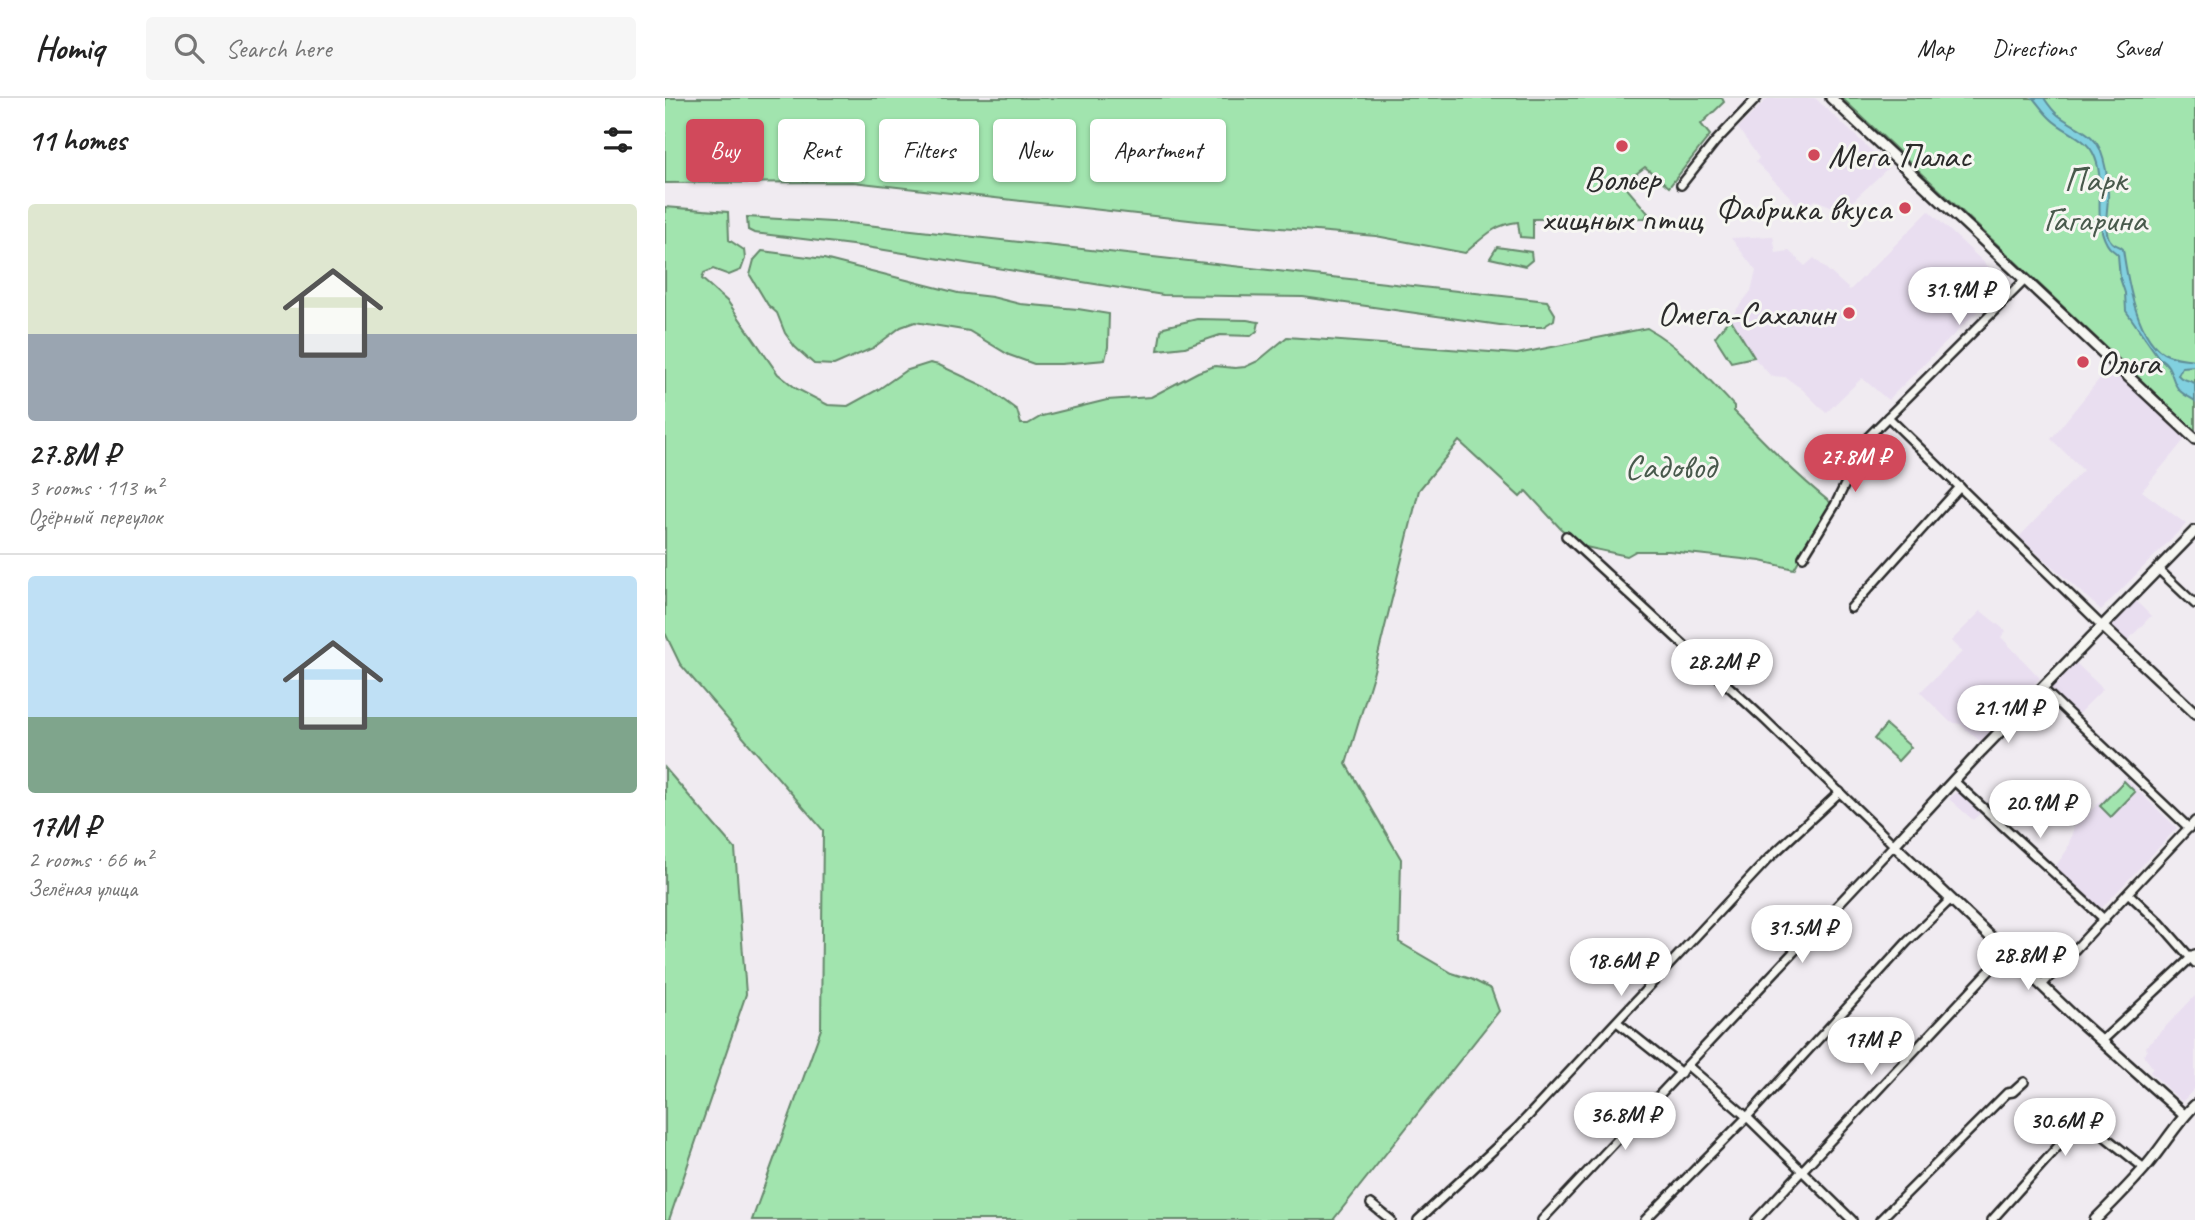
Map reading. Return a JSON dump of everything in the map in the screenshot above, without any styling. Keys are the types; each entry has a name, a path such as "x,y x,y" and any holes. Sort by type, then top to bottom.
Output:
{"street":[{"path":"1681,185 1715,142 1757,98"},
{"path":"1831,98 2195,439"},
{"path":"1803,557 1835,505 1862,445 2025,280"},
{"path":"1888,416 2102,626 2195,713"},
{"path":"1851,608 1960,487"},
{"path":"1542,1220 2042,688 2195,531"},
{"path":"1566,536 1765,719 2007,952 2184,1115"},
{"path":"2158,569 2195,604"},
{"path":"2042,688 2189,828"},
{"path":"1954,781 2105,920"},
{"path":"1418,1220 1517,1128 1768,859 1840,792"},
{"path":"2042,985 2195,821"},
{"path":"2102,1041 2194,958 2129,894"},
{"path":"1645,1220 1747,1116 1907,942 1951,899"},
{"path":"1756,1220 2007,952"},
{"path":"1617,1022 1681,1073"},
{"path":"1688,1066 1747,1116 1852,1220"},
{"path":"1880,1220 2007,1093 2013,1093 2024,1082"},
{"path":"2095,1220 2144,1168 2178,1127 2184,1115 2195,1105"},
{"path":"1992,1220 2080,1122 2084,1121 2144,1168"},
{"path":"1371,1204 1391,1220"}],"shaded area":[{"path":"1768,98 1815,98 1889,167 1842,211 1816,200 1800,207 1756,162 1759,158 1738,128"},
{"path":"1929,211 2006,283 1888,400 1862,378 1826,413 1802,389 1785,377 1771,376 1754,358 1731,362 1715,337 1751,291 1756,271 1731,238 1773,236 1776,253 1789,251 1805,266 1814,258 1850,290"},
{"path":"2109,367 2185,439 2142,491 2186,524 2101,610 2019,537 2083,470 2051,439"},
{"path":"2134,599 2151,616 2127,641 2109,625"},
{"path":"1981,611 2006,631 2001,637 2040,678 1981,742 1960,724 1950,722 1920,692 1962,652 1951,641"},
{"path":"2076,663 2103,689 2078,714 2050,689"},
{"path":"2125,778 2177,828 2100,910 2055,867 2067,850 2074,827"},
{"path":"1958,790 1982,812 1973,820 1949,799"},
{"path":"2195,996 2195,1088 2182,1102 2150,1072 2153,1068 2143,1055 2147,1050 2145,1048"}],"green space":[{"path":"665,98 1722,98 1724,102 1701,124 1710,135 1669,187 1645,167 1623,184 1648,213 1645,218 1533,219 1533,238 1520,237 1518,222 1510,223 1489,233 1465,253 1376,236 1198,221 853,182 665,183"},
{"name":"Парк Гагарина","path":"1842,98 2195,98 2195,431"},
{"name":"Садовод","path":"665,207 728,212 729,240 744,250 745,259 741,270 729,275 713,269 704,273 702,279 728,302 778,374 797,389 828,405 848,406 905,371 930,363 986,387 1017,410 1021,424 1028,424 1042,416 1107,400 1151,397 1215,366 1245,367 1258,361 1287,337 1517,354 1647,328 1693,364 1734,406 1734,411 1757,435 1831,503 1794,569 1761,561 1669,551 1636,551 1627,556 1581,546 1560,528 1526,491 1520,497 1459,441 1419,490 1373,675 1346,764 1401,859 1399,942 1452,973 1491,989 1499,1011 1333,1220 752,1220 821,1029 823,830 680,664 665,633"},
{"path":"747,217 849,223 1547,301 1555,314 1554,320 1543,327 1514,327 1303,297 1163,295 860,246 754,233 748,230"},
{"path":"1497,247 1531,252 1532,260 1525,266 1490,258"},
{"path":"762,251 824,259 958,293 1020,304 1109,314 1105,360 1034,364 1009,355 969,331 915,322 901,327 873,348 834,365 814,364 795,347 785,333 777,313 768,305 750,275 754,260"},
{"path":"1730,318 1754,357 1731,362 1715,337"},
{"path":"1197,319 1259,322 1257,331 1251,336 1220,335 1185,347 1158,350 1164,327"},
{"path":"1886,725 1911,747 1898,761 1874,739"},
{"path":"665,768 735,849 746,994 669,1220 665,1220"},
{"path":"2124,781 2135,792 2111,817 2100,806"}],"water":[{"path":"2033,98 2044,98 2056,113 2087,133 2100,149 2107,181 2108,235 2113,243 2123,249 2127,276 2141,324 2157,348 2168,355 2195,360 2195,366 2182,367 2178,375 2195,383 2195,401 2177,387 2167,365 2159,358 2126,311 2118,255 2108,246 2102,233 2099,176 2093,153 2085,143 2051,119"}],"place":[{"name":"Вольер хищных птиц","path":"1622,146"},
{"name":"Мега Палас","path":"1814,155"},
{"name":"Фабрика вкуса","path":"1905,208"},
{"name":"Омега-Сахалин","path":"1849,313"},
{"name":"Ольга","path":"2083,362"}]}
